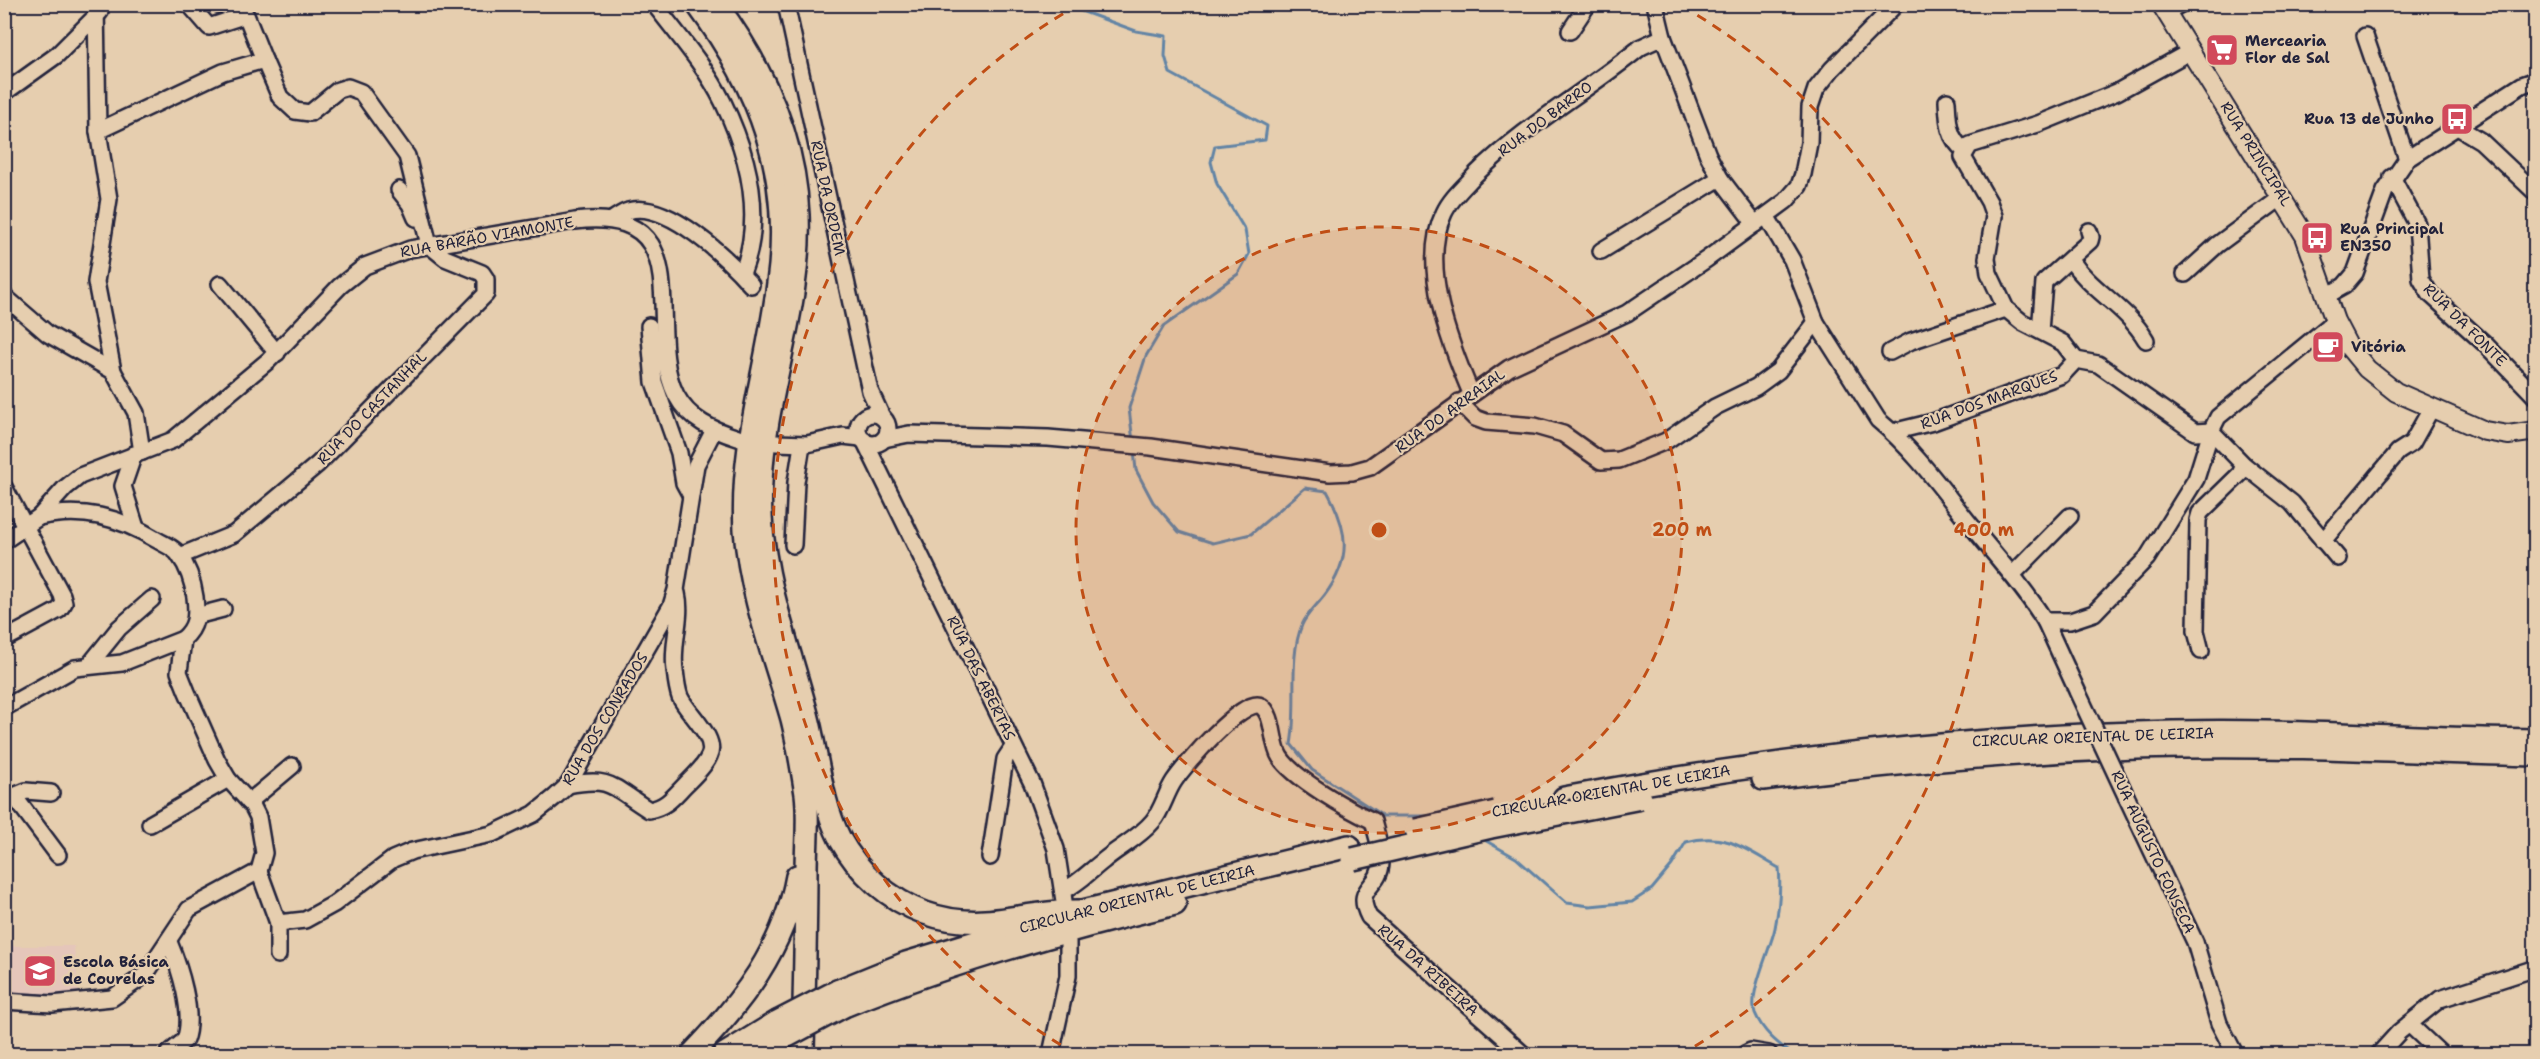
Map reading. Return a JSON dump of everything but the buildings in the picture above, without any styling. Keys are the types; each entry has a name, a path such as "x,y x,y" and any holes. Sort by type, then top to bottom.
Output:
{"highway":[{"path":"697,4 732,53 749,87 763,124 776,173 782,219 779,275 750,432 745,529 751,579 793,723 806,797 803,1054"},
{"path":"716,4 756,65 772,99 789,152 795,184 798,216 795,283 766,432 760,509 765,566 808,718 833,821 840,838 868,876 896,898 925,913 968,922 1014,920 1061,910 1083,911"},
{"path":"808,718 815,834 813,1054"},
{"name":"CIRCULAR ORIENTAL DE LEIRIA","path":"725,1054 778,1031 941,951 1083,911 1351,853 1491,827 1640,790 1922,746 2072,735 2305,731 2535,740"},
{"name":"CIRCULAR ORIENTAL DE LEIRIA","path":"1640,790 2055,751 2281,747 2535,754"},
{"path":"692,1054 751,986 770,956 788,914 800,862 802,773"},
{"name":"CIRCULAR ORIENTAL DE LEIRIA","path":"841,999 993,951 1351,853"},
{"name":"CIRCULAR ORIENTAL DE LEIRIA","path":"755,1054 778,1031"}],"main road":[{"name":"RUA PRINCIPAL","path":"2169,7 2191,51 2283,196 2305,236 2335,321 2348,346 2380,382 2431,409 2493,433 2514,435 2535,431"}],"street":[{"path":"4,93 57,55 95,12 106,4"},
{"path":"189,4 209,27 243,10 280,97 295,111 310,113 338,90 348,87 361,92 407,156 423,229 429,245"},
{"path":"612,220 628,211 635,210 669,219 709,243 746,280 754,236 753,204 735,131 723,100 654,4"},
{"name":"RUA DA ORDEM","path":"786,4 870,391 884,419"},
{"path":"1570,31 1588,4"},
{"path":"1655,4 1663,37 1708,155 1720,178 1761,221"},
{"name":"RUA DO ARRAIAL","path":"868,434 1028,437 1151,447 1325,472 1352,472 1383,460 1465,397 1526,359 1627,313 1761,221 1792,196 1801,180 1809,143 1810,107 1816,89 1832,69 1896,4"},
{"path":"95,12 98,31 98,131 109,199 96,282 113,371 136,413 138,453 123,486 136,528"},
{"path":"2365,36 2406,159"},
{"name":"RUA DO BARRO","path":"1465,397 1437,282 1438,231 1444,213 1459,192 1500,151 1641,47 1663,37"},
{"path":"1965,150 1970,145 2038,124 2116,92 2191,51"},
{"path":"98,131 223,72 264,60"},
{"path":"2326,296 2344,286 2355,273 2385,191 2392,177 2406,159 2456,126 2535,80"},
{"name":"RUA DOS MARQUES","path":"1892,432 1933,422 2062,375 2076,360 2063,343 2022,322 2006,309 1989,273 1987,258 1994,216 1989,202 1963,157 1965,150 1956,144 1951,134 1947,101"},
{"path":"2456,126 2481,141 2535,193"},
{"name":"RUA DA FONTE","path":"2392,177 2417,224 2421,279 2430,294 2484,343 2535,397"},
{"path":"1601,250 1720,178"},
{"path":"399,190 423,229"},
{"path":"2185,274 2217,244 2283,196"},
{"name":"RUA BARÃO VIAMONTE","path":"4,541 39,517 74,480 173,440 277,353 358,271 396,253 429,245 575,221 612,220 633,228 654,252 661,274 668,363 673,387 687,411 714,430 738,438"},
{"name":"RUA AUGUSTO FONSECA","path":"1761,221 1792,260 1816,322 1878,420 1892,432 2012,575 2045,621 2195,942 2220,1023 2235,1054"},
{"path":"2040,331 2044,282 2090,241 2089,231"},
{"name":"RUA DO CASTANHAL","path":"180,556 234,534 309,471 486,294 486,279 482,273 445,258 429,245"},
{"path":"2070,259 2084,279 2127,315 2146,340"},
{"path":"220,284 277,353"},
{"path":"4,296 48,334 113,371"},
{"path":"1890,352 1911,341 2006,309"},
{"path":"2045,621 2070,621 2094,613 2147,558 2174,519 2196,479 2211,431 2218,417 2335,321"},
{"path":"1465,397 1475,418 1486,422 1534,426 1563,434 1601,461 1619,460 1666,441 1715,407 1756,387 1778,371 1816,322"},
{"path":"649,326 654,382 679,453 684,483 690,494"},
{"path":"2076,360 2098,364 2195,432 2211,431 2244,465 2292,503 2338,558"},
{"name":"RUA DA ORDEM","path":"868,434 870,391"},
{"path":"2323,541 2398,452 2412,443 2431,409"},
{"path":"776,443 802,445 843,436 868,434 888,429 884,419 873,414 868,434"},
{"name":"RUA DO ARRAIAL","path":"884,419 909,434"},
{"name":"RUA DOS CONRADOS","path":"278,923 304,920 334,904 393,859 412,851 492,834 512,826 534,813 568,785 671,606 676,590 696,465 714,430"},
{"name":"RUA DAS ABERTAS","path":"868,434 875,464 1045,817 1059,862 1064,896"},
{"path":"793,545 796,482 802,445"},
{"path":"2201,651 2196,631 2198,520 2200,513 2240,474 2244,465"},
{"path":"4,487 62,595 64,603 59,610 9,637"},
{"path":"4,708 75,668 90,664 122,663 183,639 193,630 196,616 192,582 180,556 136,528 100,515 80,512 39,517"},
{"path":"2012,575 2070,516"},
{"path":"568,785 595,780 602,781 649,810 670,801 710,756 711,744 705,731 689,714 679,695 674,667 680,607 676,590"},
{"path":"90,664 118,628 152,599"},
{"path":"196,616 223,609"},
{"path":"183,639 179,672 217,760 228,779 249,802 258,818 264,853 259,871 278,923 278,956"},
{"name":"RUA DA RIBEIRA","path":"1064,896 1154,820 1174,781 1187,764 1231,719 1245,708 1255,704 1262,706 1268,714 1278,755 1287,766 1347,807 1373,821 1381,864 1371,885 1363,894 1362,904 1369,917 1523,1054"},
{"path":"990,857 1005,759 1013,747"},
{"path":"249,802 292,766"},
{"path":"150,824 228,779"},
{"path":"51,793 26,791 9,798 58,855"},
{"path":"4,1001 52,1004 112,998 145,975 189,909 259,871"},
{"path":"1051,1054 1068,976 1068,941"},
{"path":"168,1054 178,1049 188,1032 188,1006 169,942"},
{"path":"156,959 177,968"},
{"path":"2379,1054 2409,1024 2449,995 2535,968"},
{"path":"2409,1024 2441,1054"},
{"path":"1745,1054 1751,1051 1769,1054"}],"shaded area":[{"name":"Escola Básica de Courelas","path":"4,946 74,946 79,996 26,999 5,996"}],"waterway":[{"path":"1062,4 1136,31 1166,36 1165,56 1170,73 1267,126 1265,140 1215,146 1211,162 1217,184 1245,230 1249,254 1238,274 1164,326 1146,356 1129,408 1133,442"},
{"path":"1134,451 1136,470 1153,502 1179,532 1213,543 1251,534 1305,488 1327,491 1340,519 1343,532 1343,557 1333,583 1306,618 1298,638 1294,667 1294,715 1291,744 1312,770 1383,816 1441,816"},
{"path":"1481,838 1516,858 1567,903 1590,906 1632,902 1652,889 1672,865 1686,842 1700,839 1724,840 1779,868 1779,906 1773,937 1757,983 1754,1005 1758,1020 1766,1031 1792,1054"}],"place":[{"name":"Mercearia Flor de Sal","path":"2222,50"},
{"name":"Rua 13 de Junho","path":"2457,119"},
{"name":"Rua Principal EN350","path":"2317,238"},
{"name":"Vitória","path":"2328,347"},
{"name":"Escola Básica de Courelas","path":"40,971"}]}
